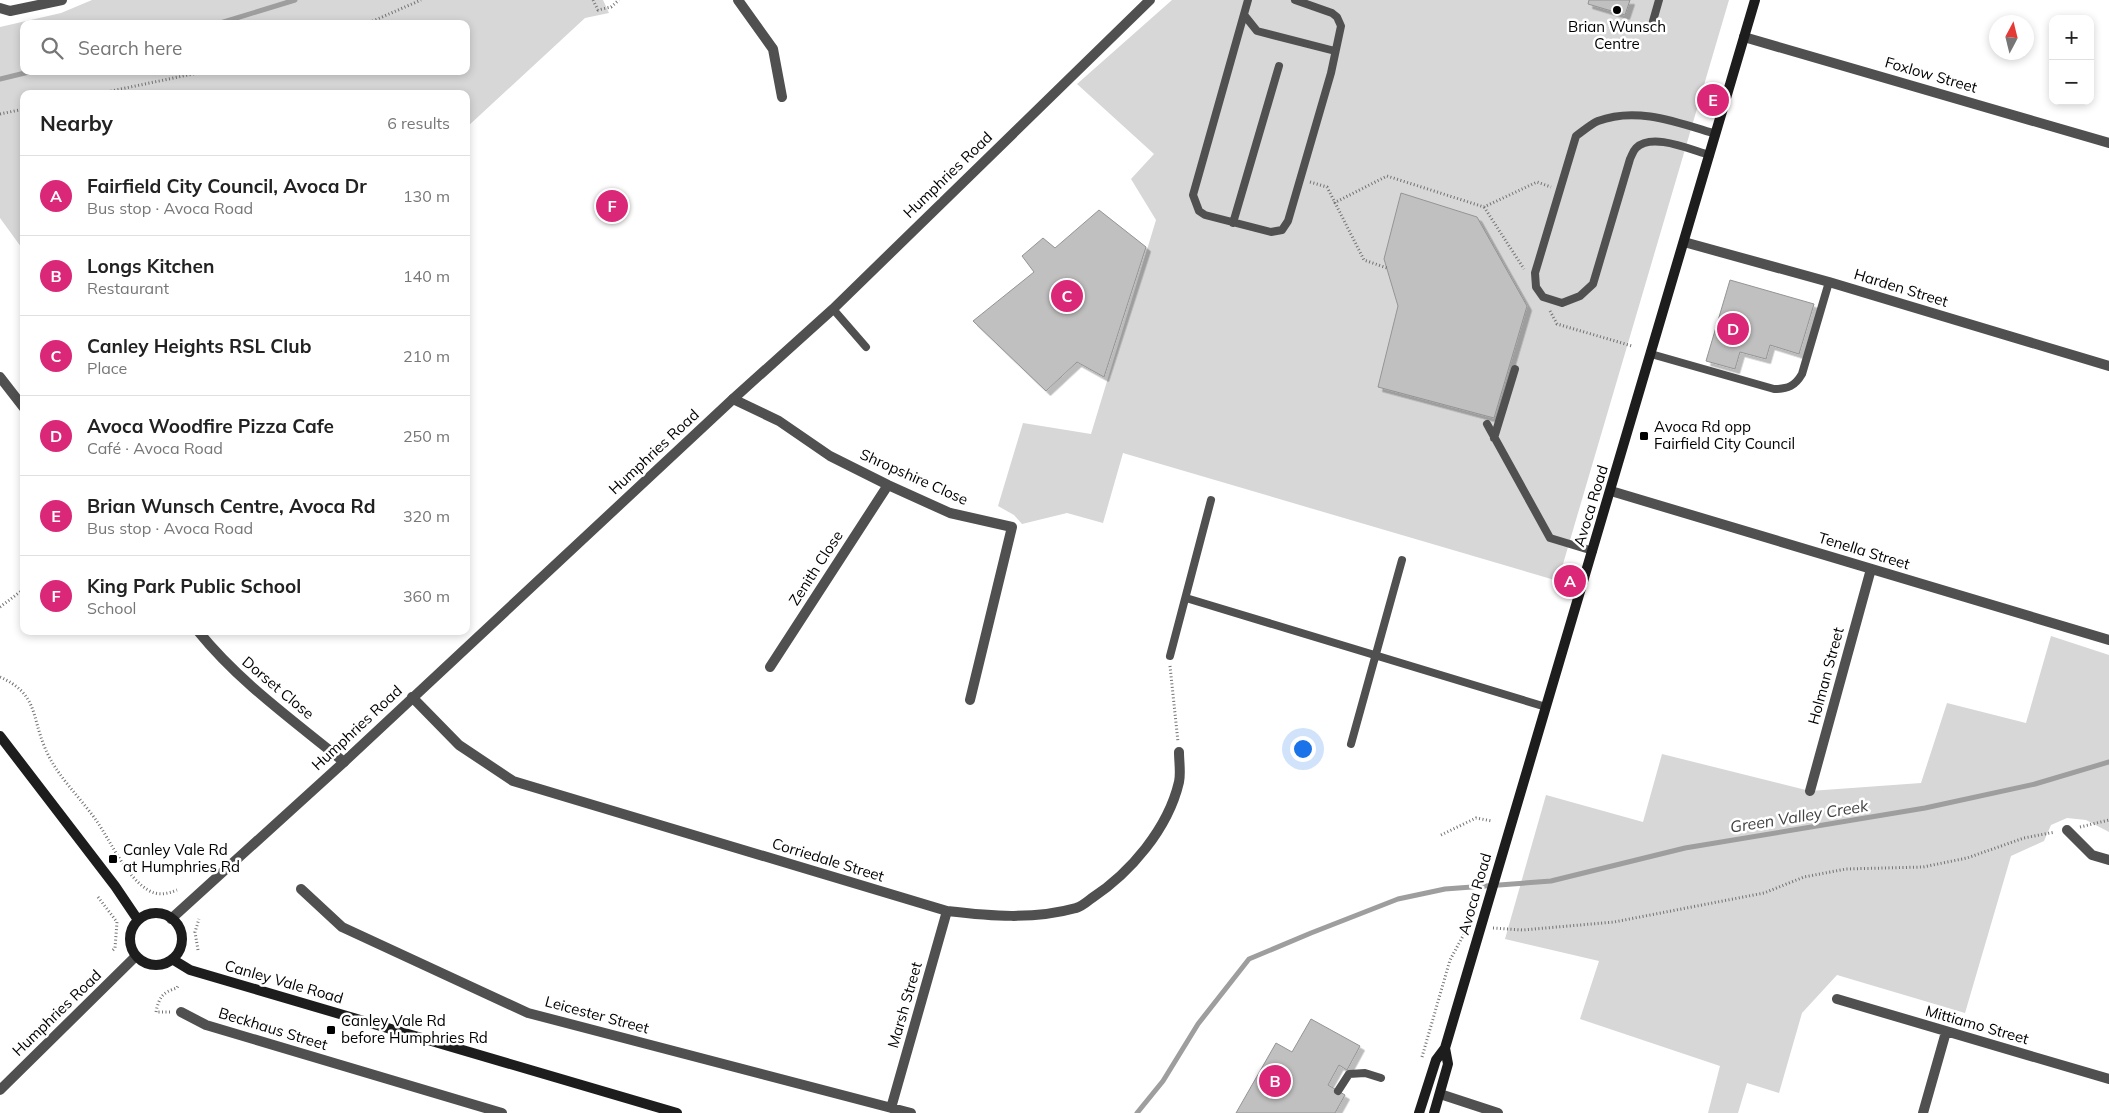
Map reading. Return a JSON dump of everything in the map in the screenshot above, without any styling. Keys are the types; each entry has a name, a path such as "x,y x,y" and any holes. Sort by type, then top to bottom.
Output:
{"main road":[{"name":"Avoca Road","path":"1419,1113 1436,1060 1445,1048 1755,0"},
{"path":"0,736 138,920"},
{"path":"158,913 178,924 182,940 177,954 165,963 151,964 135,957 130,944 130,934 138,920 148,914 158,913"},
{"name":"Canley Vale Road","path":"172,959 190,970 677,1113"},
{"name":"Avoca Road","path":"1434,1113 1448,1064 1445,1048"}],"street":[{"path":"5,10 9,0"},
{"path":"5,10 62,0"},
{"path":"738,0 773,49 782,97"},
{"name":"Humphries Road","path":"171,919 344,762 733,398 833,309 1150,0"},
{"name":"Foxlow Street","path":"1744,37 2109,143"},
{"name":"Harden Street","path":"1684,242 1829,282 2109,366"},
{"path":"0,377 20,403"},
{"name":"Shropshire Close","path":"733,398 779,421 830,456 888,485 950,513 1012,527 970,700"},
{"name":"Zenith Close","path":"770,667 888,485"},
{"name":"Tenella Street","path":"1611,490 2109,640"},
{"name":"Holman Street","path":"1810,791 1871,569"},
{"name":"Dorset Close","path":"201,635 217,655 262,695 344,762"},
{"name":"Corriedale Street","path":"412,697 459,745 513,781 947,911 995,916 1028,917 1078,908 1111,885 1159,829 1170,807 1179,781 1179,752"},
{"path":"2067,830 2092,855 2109,860"},
{"name":"Leicester Street","path":"302,888 342,927 528,1013 912,1113"},
{"name":"Marsh Street","path":"891,1108 947,911"},
{"name":"Humphries Road","path":"0,1090 135,957"},
{"name":"Mittiamo Street","path":"1837,999 2109,1079"},
{"name":"Beckhaus Street","path":"181,1012 206,1025 502,1113"},
{"path":"1923,1113 1946,1032"},
{"path":"1440,1094 1498,1113"}],"lane":[{"path":"1248,0 1193,195 1199,211 1205,215 1271,232 1282,230 1288,221 1331,73 1341,26 1338,18 1332,13 1295,0"},
{"path":"1653,21 1659,0"},
{"path":"1245,16 1257,31 1335,51"},
{"path":"1234,223 1279,66"},
{"path":"1710,155 1657,140 1645,142 1636,148 1630,159 1593,284 1580,296 1562,302 1543,297 1536,287 1536,273 1576,136 1598,121 1630,115 1658,118 1716,134"},
{"path":"1651,354 1774,389 1787,389 1797,383 1802,374 1829,282"},
{"path":"833,309 866,347"},
{"path":"1494,438 1514,369"},
{"path":"1487,424 1550,538 1593,550"},
{"path":"1170,656 1211,500"},
{"path":"1351,744 1402,560"},
{"path":"1186,598 1377,654 1546,707"},
{"path":"1338,1091 1349,1074 1365,1073 1381,1078"}],"path":[{"path":"375,20 421,0"},
{"path":"593,0 598,10 611,7 620,0"},
{"path":"116,90 188,75"},
{"path":"0,114 20,110"},
{"path":"1334,203 1387,176 1484,207 1536,287"},
{"path":"1300,180 1327,187 1364,260 1387,268"},
{"path":"1484,207 1537,182 1559,189"},
{"path":"1543,297 1557,324 1632,346"},
{"path":"0,607 20,592"},
{"path":"1170,656 1170,678 1179,752"},
{"path":"0,677 12,682 32,703 45,747 54,765 96,820 116,853 147,890 157,894 166,894 177,890"},
{"path":"1441,835 1476,818 1492,821"},
{"path":"2089,825 2109,820"},
{"path":"1497,929 1541,929 1614,922 1764,893 1804,877 1846,869 1923,866 1967,858 2024,838 2049,833"},
{"path":"98,897 117,922 115,948 112,951"},
{"path":"198,950 195,932 199,920"},
{"path":"1421,1060 1450,960 1469,925"},
{"path":"178,986 166,991 158,999 156,1012 181,1012"}],"shaded area":[{"path":"92,0 603,0 609,13 585,18 470,124 470,90 20,90 20,246 0,218 0,27 20,22 20,75 470,75 470,20 30,20 61,13"},
{"path":"1172,0 1729,0 1558,581 1123,453 1103,523 1067,513 1022,524 1014,515 998,506 1023,423 1091,434 1156,220 1131,179 1154,154 1077,84"},
{"path":"2051,636 2109,655 2109,832 2086,820 2067,818 2051,825 2044,841 2011,856 1965,1013 1837,975 1802,1013 1779,1093 1747,1083 1738,1113 1708,1113 1720,1066 1580,1019 1599,961 1505,939 1546,795 1643,822 1662,754 1810,791 1921,783 1947,703 2026,723"}],"building":[{"name":"Brian Wunsch Centre","path":"1589,0 1630,0 1625,15 1588,4"},
{"path":"1401,193 1477,217 1527,306 1494,418 1378,387 1398,306 1384,259"},
{"path":"1099,210 1146,247 1104,377 1077,362 1046,391 973,321 1034,272 1022,256 1043,238 1055,248"},
{"path":"1730,280 1814,304 1799,354 1770,345 1766,359 1740,352 1735,369 1706,361"},
{"path":"1311,1019 1360,1046 1347,1070 1339,1065 1328,1085 1345,1095 1335,1113 1236,1113 1276,1043 1292,1052"}],"waterway":[{"path":"230,20 295,0"},
{"path":"0,79 20,74"},
{"name":"Green Valley Creek","path":"1137,1113 1163,1081 1198,1024 1249,959 1398,899 1445,889 1551,881 1685,848 1925,808 2035,784 2109,762"}],"place":[{"name":"Brian Wunsch Centre","path":"1617,10"},
{"name":"Brian Wunsch Centre, Avoca Rd","path":"1713,100"},
{"name":"King Park Public School","path":"612,206"},
{"name":"Canley Heights RSL Club","path":"1067,296"},
{"name":"Avoca Woodfire Pizza Cafe","path":"1733,329"},
{"name":"Avoca Rd opp Fairfield City Council","path":"1644,436"},
{"name":"Fairfield City Council, Avoca Dr","path":"1570,581"},
{"name":"Canley Vale Rd at Humphries Rd","path":"113,859"},
{"name":"Canley Vale Rd before Humphries Rd","path":"331,1030"},
{"name":"Longs Kitchen","path":"1275,1081"}]}
